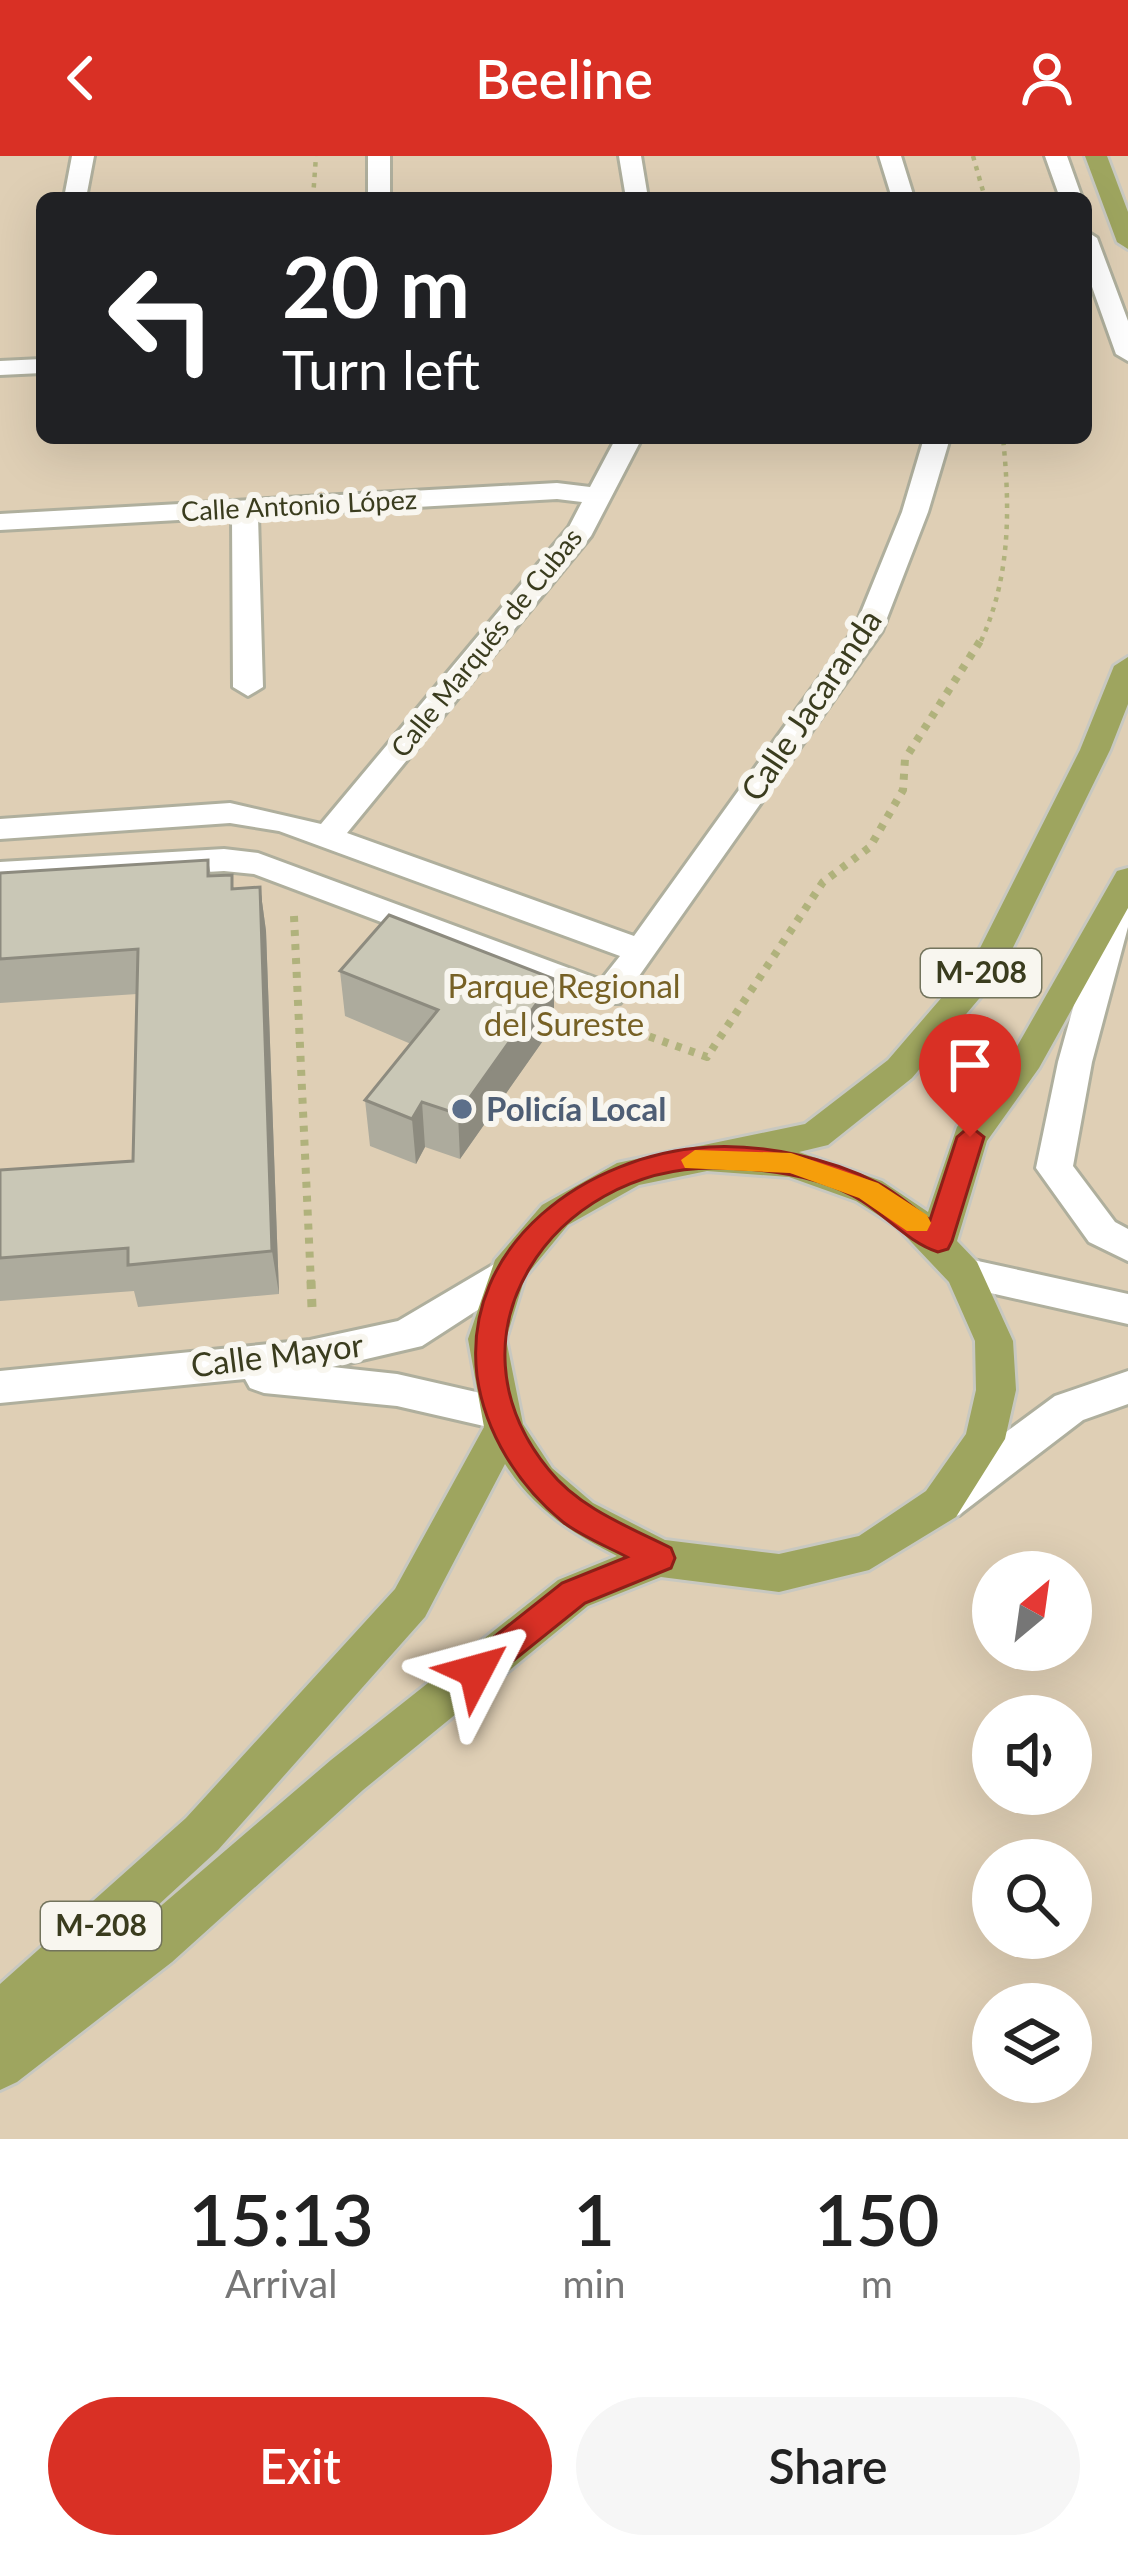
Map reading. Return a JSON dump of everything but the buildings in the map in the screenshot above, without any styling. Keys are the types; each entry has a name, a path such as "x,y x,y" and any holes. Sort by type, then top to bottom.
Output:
{"main road":[{"path":"1096,156 1128,242"},
{"name":"M-208","path":"709,1157 791,1163 868,1191 938,1241 964,1273 994,1341 997,1390 985,1439 941,1504 869,1552 779,1573 659,1558 578,1516 538,1480 500,1420 488,1339 508,1271 555,1215 630,1173 815,1135 900,1069 988,965 1095,750 1128,666"},
{"name":"M-208","path":"938,1241 970,1137 1027,1059 1123,892"},
{"name":"M-208","path":"0,2018 202,1834 410,1603 500,1420"},
{"name":"M-208","path":"0,2065 155,1945 347,1774 573,1593 659,1558"}],"street":[{"path":"76,192 82,156"},
{"path":"379,156 379,192"},
{"path":"630,156 637,192"},
{"path":"890,156 901,192"},
{"path":"1056,156 1069,192"},
{"path":"1092,255 1128,354"},
{"path":"0,368 36,366"},
{"name":"Calle Marqués de Cubas","path":"328,836 581,530 625,444"},
{"name":"Calle Jacaranda","path":"0,873 224,860 258,864 608,995 868,631 915,512 935,444"},
{"name":"Calle Antonio López","path":"0,522 557,490 598,496"},
{"path":"245,510 248,687"},
{"path":"0,829 230,813 284,822 641,951"},
{"path":"1123,892 1075,1062 1054,1168 1102,1232 1128,1246"},
{"name":"Calle Mayor","path":"0,1387 310,1357 408,1336 508,1271"},
{"path":"964,1273 1128,1309"},
{"name":"Calle Mayor","path":"171,1369 398,1390 500,1420"},
{"path":"941,1504 1069,1408 1128,1387"}],"path":[{"path":"313,192 316,156"},
{"path":"973,156 983,192"}],"green space":[{"name":"Parque Regional del Sureste","path":"0,156 1128,156 1128,2139 0,2139"}],"slow traffic":[{"path":"695,1160 791,1163 868,1191 917,1223"}],"place":[{"name":"Policía Local","path":"462,1109"}],"route":[{"path":"476,1671 573,1593 659,1558 578,1516 538,1480 497,1412 488,1339 508,1271 555,1215 630,1173 709,1157 791,1163 868,1191 938,1241 970,1137"}]}
